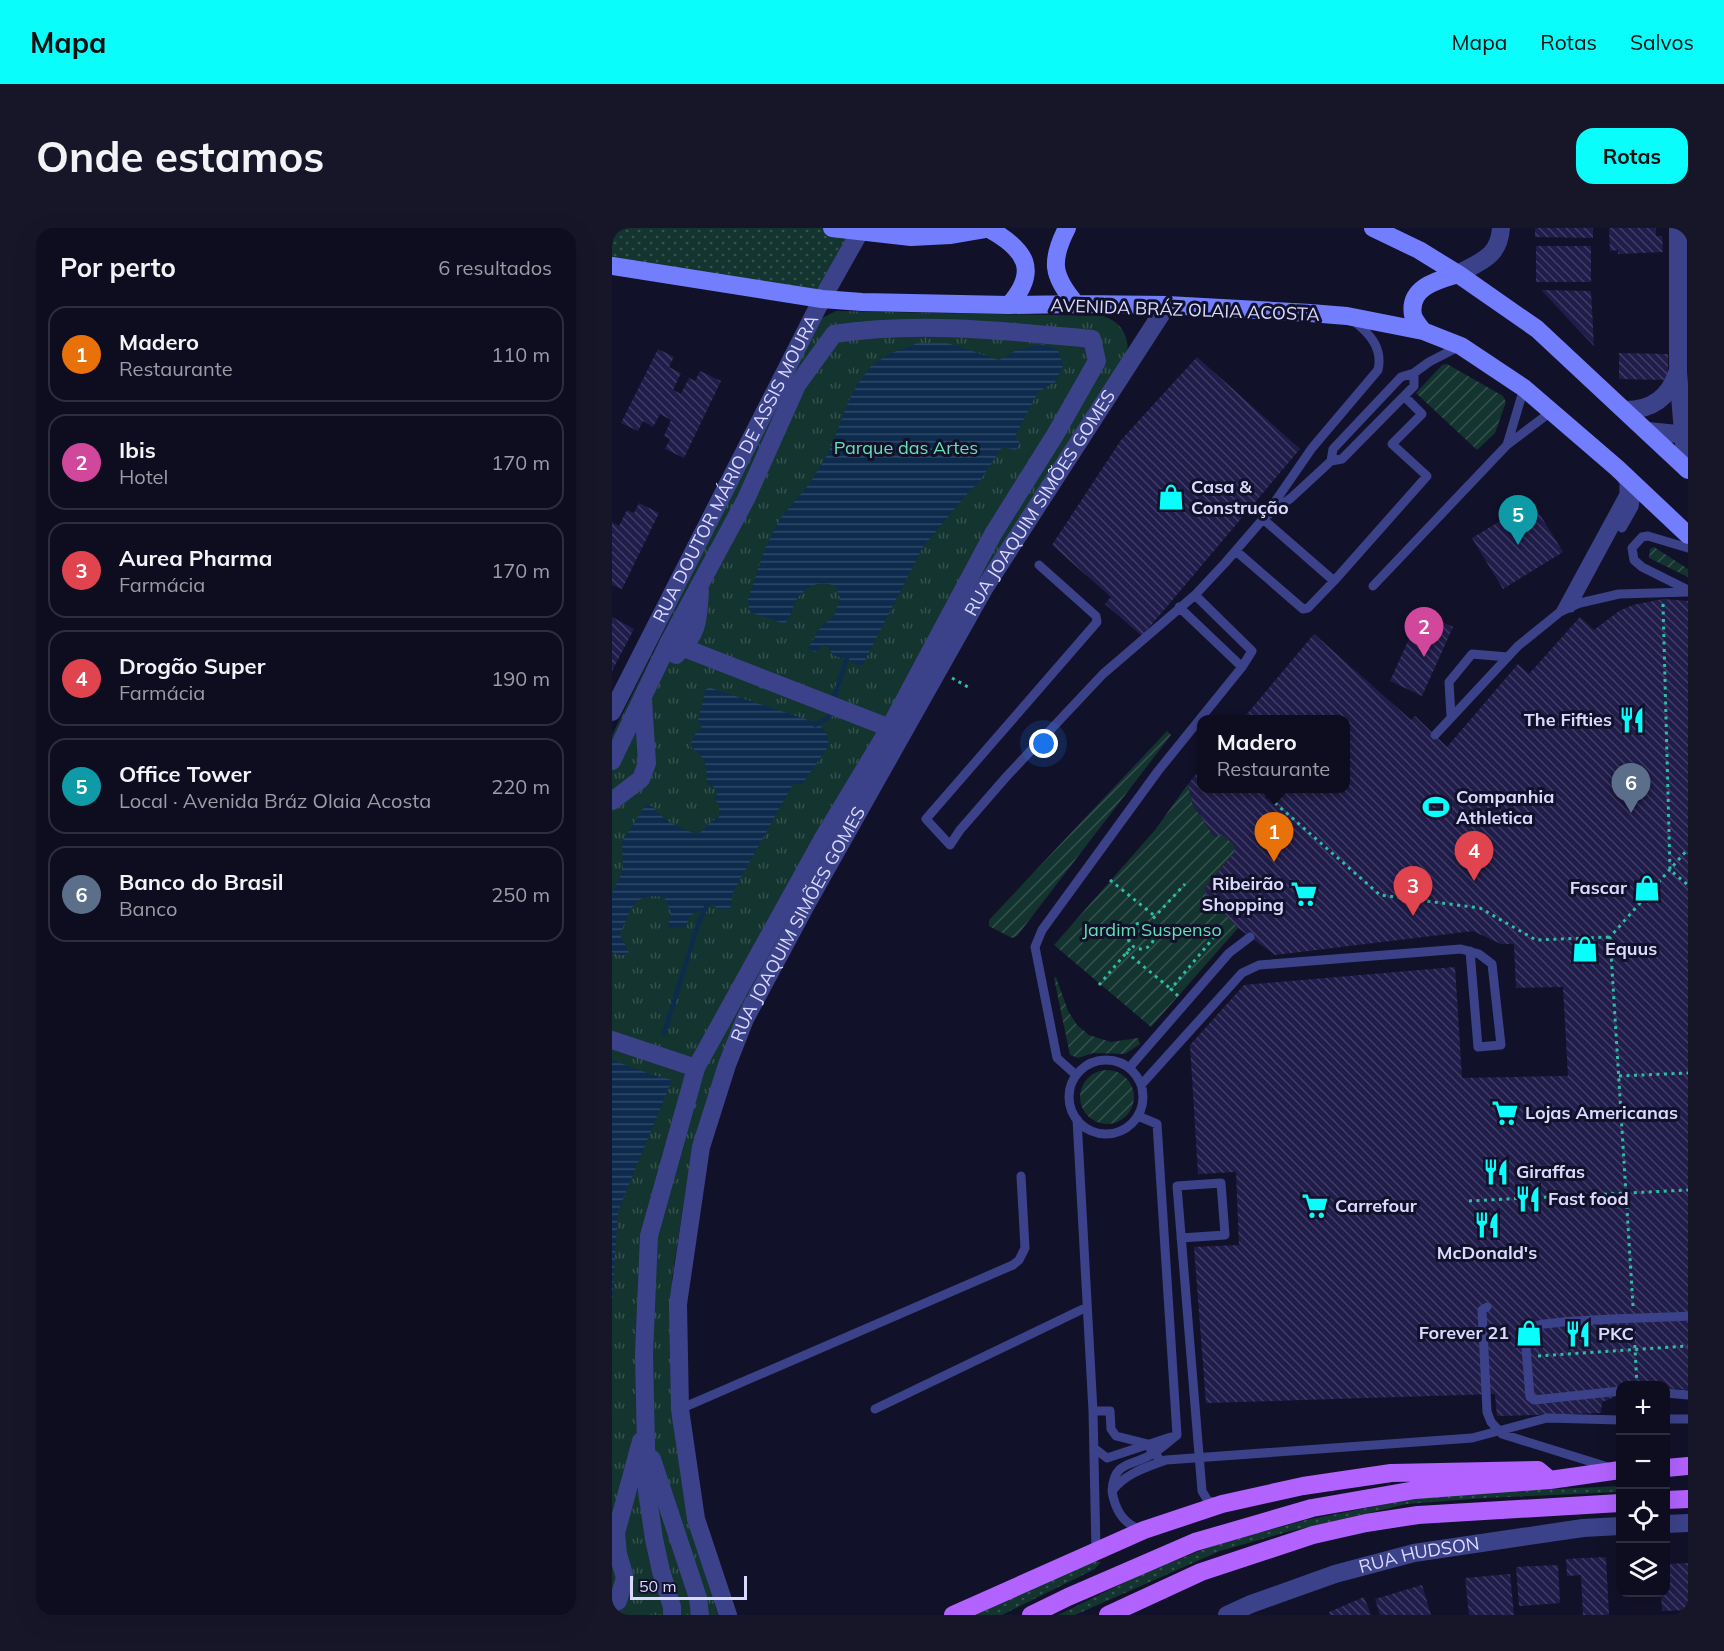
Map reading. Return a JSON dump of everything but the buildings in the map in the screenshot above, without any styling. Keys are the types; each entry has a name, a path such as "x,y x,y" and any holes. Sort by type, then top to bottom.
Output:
{"main road":[{"path":"1670,1468 1688,1466"},
{"path":"953,1615 1144,1530 1222,1504 1303,1486 1391,1473 1538,1470 1550,1480"},
{"path":"1031,1615 1196,1542 1312,1508 1415,1490 1550,1480 1616,1471"},
{"path":"1670,1500 1688,1499"},
{"path":"1108,1615 1211,1569 1313,1535 1366,1523 1418,1515 1616,1503"}],"street":[{"path":"832,228 951,235 991,228 1020,251 1023,258 1024,282 1021,290 1009,305"},
{"path":"1067,228 1058,249 1055,271 1061,284 1076,304"},
{"path":"1373,228 1419,250 1538,329 1687,469"},
{"path":"1423,332 1413,315 1415,298 1430,282 1458,274 1487,258 1496,250 1500,241 1501,228"},
{"path":"1678,228 1678,372 1686,435 1687,469"},
{"name":"RUA DOUTOR MÁRIO DE ASSIS MOURA","path":"612,712 822,299 861,229"},
{"name":"AVENIDA BRÁZ OLAIA ACOSTA","path":"612,266 822,299 1009,305 1167,305 1347,316 1423,332 1461,346 1524,388 1625,476 1688,535"},
{"name":"RUA JOAQUIM SIMÕES GOMES","path":"729,1615 696,1519 680,1409 678,1304 701,1147 727,1065 745,1019 897,730 985,587 1167,305"},
{"path":"612,761 651,680 677,645 701,583 746,499 797,385 834,334 874,328 979,328 1092,339 1097,361 993,534 897,730 822,840 696,1068 649,1236 644,1354 647,1491 654,1539 672,1607 672,1615"},
{"path":"1626,410 1649,407 1659,401 1674,383 1678,372"},
{"path":"1648,431 1686,435"},
{"path":"677,645 897,730"},
{"path":"612,801 640,779 647,763 643,698"},
{"path":"612,1040 696,1068"},
{"path":"612,1604 618,1601 625,1578 618,1554 616,1533 646,1421"},
{"path":"646,1442 698,1598 700,1615"},
{"path":"1670,1524 1688,1523"},
{"name":"RUA HUDSON","path":"1227,1615 1335,1574 1414,1553 1583,1528 1616,1526"}],"lane":[{"path":"1039,564 1096,616 1097,622 926,819 950,845 960,830 1007,776 1102,674 1195,595 1236,550 1263,519 1312,448 1378,370 1381,358 1377,347 1367,332 1347,316"},
{"path":"1331,461 1333,449 1401,377 1414,373 1429,362 1461,346"},
{"path":"1263,519 1291,498 1331,461 1342,459 1414,386 1414,373"},
{"path":"1507,445 1524,388"},
{"path":"1236,550 1303,609 1308,608 1427,476 1392,444 1422,414 1404,396"},
{"path":"1373,586 1507,445 1552,411"},
{"path":"1575,606 1629,501 1630,485 1625,476"},
{"path":"1560,612 1624,494 1625,476"},
{"path":"1263,519 1334,581"},
{"path":"1688,548 1648,536 1642,537 1632,548 1634,560 1642,567 1688,591"},
{"path":"1435,735 1518,646 1560,612 1604,597 1634,592 1688,591"},
{"path":"1195,595 1252,651 1242,668 1204,715"},
{"path":"1179,607 1242,668"},
{"path":"1451,716 1449,682 1472,654 1508,657"},
{"path":"1076,1075 1057,1058 1035,947 1042,930 1158,771 1197,723"},
{"path":"1129,1068 1229,953 1250,937"},
{"path":"1141,1085 1242,973 1259,965 1461,949 1470,951 1492,964 1501,1045 1478,1047 1470,951"},
{"path":"1107,1060 1118,1062 1129,1068 1141,1085 1143,1096 1138,1116 1120,1131 1108,1134 1096,1133 1085,1128 1071,1109 1069,1097 1076,1075 1084,1067 1107,1060"},
{"path":"1138,1116 1157,1124 1177,1435"},
{"path":"1077,1119 1093,1411 1096,1550"},
{"path":"680,1409 1013,1265 1019,1260 1025,1248 1021,1176"},
{"path":"1181,1238 1225,1235 1221,1183 1177,1186 1193,1400 1202,1491 1208,1501 1222,1504"},
{"path":"875,1409 1087,1307"},
{"path":"1487,1307 1482,1310 1487,1412 1491,1422 1502,1434 1616,1469"},
{"path":"1616,1391 1534,1401 1530,1397 1529,1390 1526,1329 1530,1325 1612,1319 1688,1317"},
{"path":"1670,1394 1688,1395"},
{"path":"1093,1411 1110,1411 1111,1429 1116,1436 1148,1444 1153,1454 1166,1460"},
{"path":"1112,1491 1133,1472 1166,1460 1472,1438 1547,1418 1616,1419"},
{"path":"1670,1419 1688,1419"},
{"path":"1094,1448 1107,1458 1177,1435"},
{"path":"1144,1530 1123,1520 1117,1510 1112,1491 1113,1478 1119,1470 1153,1454 1177,1435"}],"path":[{"path":"1663,599 1670,870 1688,885"},
{"path":"1263,793 1380,895 1480,908 1536,940 1610,937"},
{"path":"1637,1381 1610,937 1688,849"},
{"path":"1110,880 1156,917"},
{"path":"1148,924 1185,884"},
{"path":"1141,922 1148,924 1154,936 1152,944 1144,949 1132,946 1127,935 1130,927 1141,922"},
{"path":"1171,989 1215,936"},
{"path":"1099,985 1132,946"},
{"path":"1126,952 1180,997"},
{"path":"1619,1076 1688,1073"},
{"path":"1469,1201 1688,1190"},
{"path":"1527,1357 1688,1346"}],"green space":[{"path":"612,228 842,228 861,230 822,299 612,264"},
{"name":"Parque das Artes","path":"836,311 1103,316 1121,327 1126,338 1127,359 980,578 790,915 729,1037 691,1156 672,1279 672,1403 690,1527 718,1615 612,1615 612,735 815,327 822,318"},
{"path":"1447,364 1503,396 1506,402 1495,433 1477,450 1416,393 1442,365"},
{"path":"1654,547 1688,569 1688,577 1649,558 1650,549"},
{"path":"1167,731 1171,735 1017,936 1012,938 989,926 989,920"},
{"name":"Jardim Suspenso","path":"1188,784 1193,805 1214,836 1222,834 1234,845 1234,853 1205,888 1205,893 1238,928 1151,1027 1054,945 1155,830"},
{"path":"1056,977 1068,1011 1077,1025 1089,1035 1111,1042 1138,1038 1140,1044 1125,1054 1093,1053 1078,1058 1070,1055 1054,978"},
{"path":"1107,1070 1117,1072 1126,1078 1132,1087 1134,1097 1132,1107 1126,1116 1117,1122 1107,1124 1097,1122 1088,1116 1082,1107 1080,1097 1082,1087 1088,1078 1097,1072"},
{"path":"1616,1486 1616,1492 1407,1504 1287,1532 1220,1551 1075,1615 1058,1615 1144,1573 1215,1545 1306,1520 1433,1495"},
{"path":"1086,1562 1101,1562 1095,1569 1002,1615 976,1615"}],"water":[{"path":"918,343 947,343 999,360 1015,351 1043,344 1058,350 1063,366 1055,382 1038,392 1015,436 1020,443 1016,450 1002,447 980,481 923,547 862,666 833,655 826,644 815,652 808,648 821,627 834,616 840,598 835,586 819,584 805,590 797,599 785,624 753,613 749,610 748,599 765,548 780,519 810,483 829,452 857,385 871,366 889,354"},
{"path":"708,687 817,723 826,733 828,747 802,784 793,784 733,892 730,909 717,909 713,904 689,916 687,926 668,928 671,913 664,897 645,897 639,900 630,911 620,935 629,952 623,955 616,954 612,952 612,893 623,866 622,842 646,804 652,806 672,824 698,834 719,817 719,804 714,799 718,793 713,786 707,786 705,763 690,746 695,734 702,727 698,721"},
{"path":"612,1060 672,1080 618,1211 612,1305"}],"waterway":[{"path":"834,698 848,655"},
{"path":"815,725 829,717 830,714"},
{"path":"664,1034 698,924 708,903"}],"place":[{"name":"Casa & Construção","path":"1171,497"},
{"name":"Office Tower","path":"1518,545"},
{"name":"Ibis","path":"1424,657"},
{"name":"The Fifties","path":"1632,720"},
{"name":"Companhia Athletica","path":"1436,807"},
{"name":"Banco do Brasil","path":"1631,813"},
{"name":"Madero","path":"1274,862"},
{"name":"Drogão Super","path":"1474,881"},
{"name":"Fascar","path":"1647,888"},
{"name":"Ribeirão Shopping","path":"1304,894"},
{"name":"Aurea Pharma","path":"1413,916"},
{"name":"Equus","path":"1585,949"},
{"name":"Lojas Americanas","path":"1505,1113"},
{"name":"Giraffas","path":"1496,1172"},
{"name":"Fast food","path":"1528,1199"},
{"name":"Carrefour","path":"1315,1206"},
{"name":"McDonald's","path":"1487,1225"},
{"name":"Forever 21","path":"1529,1333"},
{"name":"PKC","path":"1578,1334"}]}
